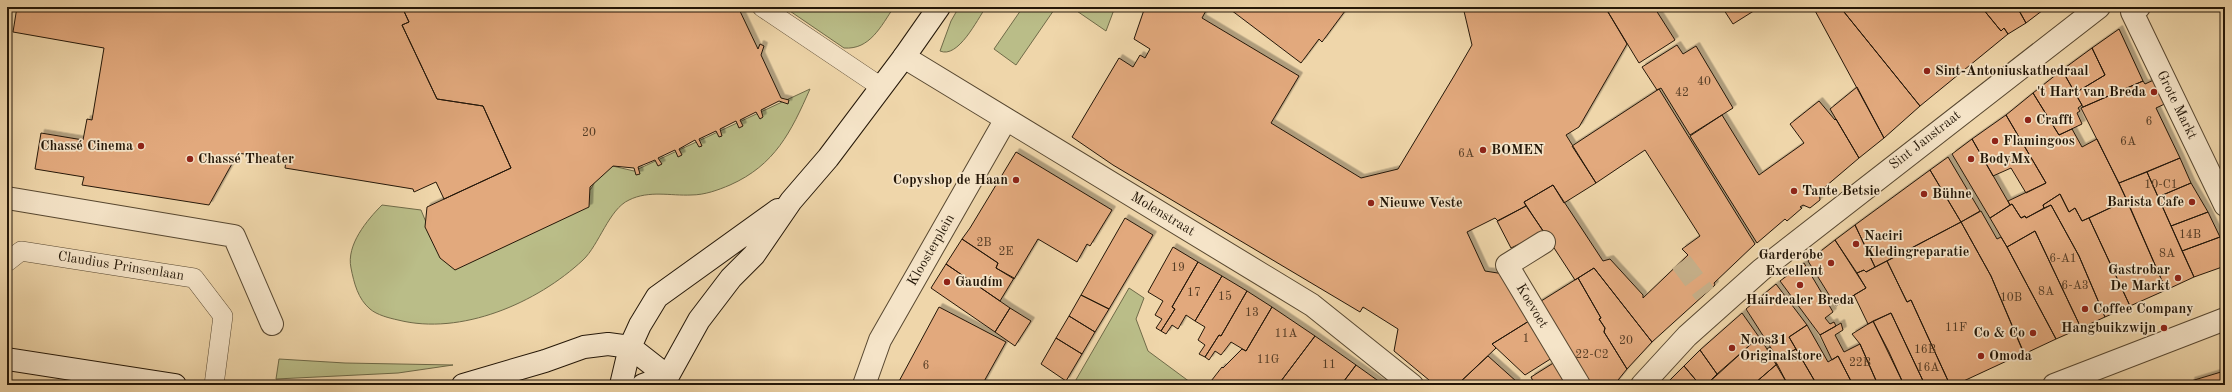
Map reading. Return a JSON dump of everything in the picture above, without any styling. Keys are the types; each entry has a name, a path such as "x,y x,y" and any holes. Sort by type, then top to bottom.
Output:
{"street":[{"path":"665,381 699,320 730,278 754,255 791,200 828,158 904,57 939,7"},
{"name":"Sint Janstraat","path":"1642,385 1687,336 1711,301 1806,234 2099,7"},
{"name":"Grote Markt","path":"2139,7 2132,12 2225,205"},
{"name":"Molenstraat","path":"904,57 1312,305 1412,385"},
{"name":"Kloosterplein","path":"864,385 880,340 1006,119"},
{"path":"7,198 234,236 272,324"},
{"path":"621,385 630,347 640,325 657,297 791,200"},
{"name":"Koevoet","path":"1544,242 1507,265 1579,385"},
{"path":"2054,385 2217,322"},
{"path":"463,385 545,361 584,347 608,344 630,347 665,381"},
{"path":"7,359 175,385"},
{"path":"642,385 665,381"}],"lane":[{"path":"762,7 881,87"},
{"name":"Claudius Prinsenlaan","path":"7,262 21,251 194,278 223,316 214,385"}],"green space":[{"path":"784,7 894,7 879,29 868,41 853,48 844,48"},
{"path":"959,7 986,7 960,44 947,52 940,51 951,21"},
{"path":"1023,7 1056,7 1016,65 994,49"},
{"path":"1071,7 1115,7 1106,31"},
{"path":"810,89 796,119 780,146 759,168 730,185 706,193 696,195 652,194 629,200 616,211 594,246 583,260 544,290 521,302 497,312 472,319 447,323 422,324 394,319 376,313 366,305 357,290 351,268 350,259 352,251 364,225 382,205 421,210 435,244 454,253 591,189 604,164 634,171"},
{"path":"1129,288 1144,298 1136,319 1148,351 1194,385 1073,385"},
{"path":"279,359 345,363 453,365 398,373 276,379"}],"building":[{"path":"17,7 402,7 409,22 402,25 437,99 483,106 511,168 444,199 436,182 414,192 413,189 285,168 286,161 238,153 209,205 82,185 84,177 35,169 41,133 83,140 87,119 92,120 104,48 13,32"},
{"path":"402,7 738,7 758,49 760,44 764,46 761,55 781,98 789,100 788,104 779,101 761,110 763,117 760,119 756,112 740,120 743,126 739,128 736,121 720,129 722,136 719,137 716,131 699,139 702,146 699,147 695,140 679,149 682,155 678,157 675,150 658,158 662,164 658,166 655,160 638,167 640,174 636,175 634,168 613,166 590,187 589,207 455,270 440,258 425,227 427,207 511,168 483,106 437,99 402,25 409,22"},
{"path":"1145,7 1208,7 1202,18 1299,76 1271,123 1361,178 1398,169 1454,76 1472,45 1463,7 1605,7 1627,44 1579,127 1566,135 1596,183 1564,203 1553,185 1524,202 1526,206 1498,221 1495,218 1467,232 1485,271 1504,274 1529,321 1492,344 1496,348 1457,385 1435,385 1394,351 1398,329 1363,307 1360,312 1113,165 1072,137 1119,58 1133,67 1140,55 1145,58 1150,49 1134,39"},
{"path":"1227,7 1348,7 1322,42 1319,39 1301,63"},
{"path":"1605,7 1654,7 1675,40 1639,63"},
{"path":"1722,7 1760,7 1733,24"},
{"path":"1813,7 1840,7 1920,106 1884,138"},
{"name":"Sint-Antoniuskathedraal","path":"1840,7 1986,7 1983,9 2001,31 2004,28 2008,34 1920,106"},
{"path":"1986,7 2017,7 2026,23 2008,34 2004,28 2001,31 1983,9"},
{"path":"2017,7 2047,7 2026,23"},
{"path":"2119,29 2143,81 2083,107 2075,93 2105,75 2092,48"},
{"path":"1677,45 1683,54 1696,46 1733,108 1690,135 1661,88 1657,90 1642,67"},
{"path":"2092,48 2105,75 2075,93 2062,70"},
{"path":"2062,70 2082,105 2078,108 2080,111 2077,113 2082,124 2059,135 2033,93"},
{"path":"2158,78 2169,102 2156,108 2180,158 2119,183 2081,108 2143,81 2145,84"},
{"path":"1857,87 1884,138 1859,158 1830,109"},
{"path":"1659,89 1755,244 1714,283 1715,285 1652,342 1594,268 1575,280 1524,202 1553,185 1603,261 1610,259 1643,295 1643,298 1688,255 1682,249 1700,236 1645,150 1596,183 1572,146"},
{"path":"2033,93 2059,135 2072,129 2082,147 2097,139 2127,200 2082,221 2075,208 2069,212 2060,194 2043,205 2044,208 2026,218 2025,216 2021,218 2012,204 2010,205 2008,201 2046,183 2006,115"},
{"path":"1819,101 1835,120 1836,119 1859,158 1819,192 1820,200 1810,208 1803,205 1800,207 1802,208 1787,221 1785,219 1757,243 1690,136 1722,115 1759,175 1804,143 1790,124"},
{"path":"2006,115 2046,183 2026,193 2011,168 1993,176 1972,139"},
{"path":"1972,139 2010,205 1990,218 1952,154"},
{"path":"1016,152 1112,210 1090,246 1087,244 1077,262 1038,239 1014,279 996,268 998,263 962,239"},
{"path":"1948,157 1980,211 1961,222 1930,170"},
{"path":"2180,158 2191,183 2158,197 2147,172"},
{"path":"1930,170 1961,222 1875,267 1855,225"},
{"path":"2147,172 2194,277 2166,290 2119,183"},
{"path":"2191,183 2208,212 2171,226 2158,197"},
{"path":"2060,194 2069,212 2075,208 2082,221 2089,218 2130,306 2105,317 2079,256 2051,205 2044,208 2043,205"},
{"path":"2127,200 2166,290 2130,306 2089,218"},
{"path":"2012,204 2021,218 2025,216 2026,218 2051,205 2079,256 2105,317 2081,328 2035,231 2007,247 1990,218"},
{"path":"1526,206 1544,232 1511,248 1497,221"},
{"path":"1981,211 1997,239 2001,237 2007,247 2056,339 2024,354 1991,276 1961,222"},
{"path":"2208,212 2220,237 2182,251 2171,226"},
{"path":"1125,218 1153,235 1109,309 1081,295"},
{"path":"1961,222 1991,276 2024,353 1955,385 1950,385 1911,300 1907,302 1887,261"},
{"path":"1855,225 1875,267 1866,272 1864,270 1857,273 1835,240"},
{"path":"2035,231 2081,328 2056,339 2007,247"},
{"path":"2220,237 2225,248 2225,266 2194,277 2182,251"},
{"path":"962,239 998,263 996,268 1014,278 1000,301 946,264"},
{"path":"1835,240 1866,288 1836,306 1808,261"},
{"path":"1173,247 1198,262 1172,307 1175,309 1161,331 1156,328 1162,319 1155,315 1163,301 1148,292"},
{"path":"1887,261 1907,302 1911,300 1950,385 1925,385 1891,313 1868,324 1854,295 1866,288 1857,273 1864,270 1866,272"},
{"path":"1198,262 1222,276 1195,321 1186,315 1178,329 1172,325 1166,334 1161,331 1175,309 1172,307"},
{"path":"1804,263 1833,312 1825,318 1830,324 1834,322 1836,326 1820,335 1780,281"},
{"path":"946,264 1010,308 995,332 931,288"},
{"path":"1594,268 1652,342 1627,369 1604,332 1605,328 1599,319 1601,318 1578,278"},
{"path":"1222,276 1247,291 1221,336 1219,335 1205,357 1199,354 1205,345 1198,340 1205,327 1195,321"},
{"path":"1578,278 1601,318 1599,319 1605,328 1604,332 1627,369 1614,385 1586,385 1538,303"},
{"path":"1776,284 1807,325 1789,337 1796,349 1778,359 1746,309"},
{"path":"1247,291 1272,307 1246,351 1231,342 1221,355 1215,351 1209,360 1205,357 1219,335 1221,336"},
{"path":"1081,295 1109,309 1095,332 1069,316"},
{"path":"939,307 1006,342 982,385 897,385"},
{"path":"1272,307 1315,336 1278,385 1208,385 1222,367 1223,368 1242,349 1246,351"},
{"path":"1010,308 1031,321 1015,346 995,332"},
{"path":"1742,313 1759,337 1717,374 1700,350"},
{"path":"1891,313 1925,385 1904,385 1873,321"},
{"path":"1069,316 1095,332 1082,354 1056,338"},
{"path":"1529,321 1552,358 1525,375 1492,344"},
{"path":"1873,321 1904,385 1878,385 1860,344 1852,334"},
{"path":"1841,323 1843,330 1835,335 1844,352 1860,344 1878,385 1853,385 1838,356 1832,360 1820,335"},
{"path":"1807,325 1828,362 1838,356 1853,385 1817,385 1789,337"},
{"path":"1315,336 1356,365 1341,385 1278,385"},
{"path":"1759,337 1777,364 1755,383 1757,385 1706,385"},
{"path":"1056,338 1082,354 1066,381 1041,364"},
{"path":"1770,347 1778,359 1796,349 1817,385 1788,385 1767,349"},
{"path":"1700,350 1717,374 1706,385 1700,385 1684,366"},
{"path":"1488,356 1517,382 1514,385 1457,385"},
{"path":"1555,362 1568,385 1535,385 1531,377"},
{"path":"1777,364 1788,385 1757,385 1755,383"},
{"path":"1356,365 1384,385 1341,385"},
{"path":"1684,366 1700,385 1667,385 1666,384"},
{"path":"2221,372 2225,373 2225,385 2192,385 2191,381"}],"tunnel":[{"path":"1681,262 1705,294"}],"place":[{"name":"Sint-Antoniuskathedraal","path":"1927,71"},
{"name":"'t Hart van Breda","path":"2154,92"},
{"name":"Crafft","path":"2028,120"},
{"name":"Flamingoos","path":"1995,141"},
{"name":"Chassé Cinema","path":"141,146"},
{"name":"BOMEN","path":"1483,150"},
{"name":"Chassé Theater","path":"190,159"},
{"name":"BodyMx","path":"1971,159"},
{"name":"Copyshop de Haan","path":"1016,180"},
{"name":"Tante Betsie","path":"1794,191"},
{"name":"Bühne","path":"1924,194"},
{"name":"Barista Cafe","path":"2192,202"},
{"name":"Nieuwe Veste","path":"1371,203"},
{"name":"Naciri Kledingreparatie","path":"1856,244"},
{"name":"Garderobe Excellent","path":"1831,263"},
{"name":"Gastrobar De Markt","path":"2178,278"},
{"name":"Gaudím","path":"947,282"},
{"name":"Hairdealer Breda","path":"1800,285"},
{"name":"Coffee Company","path":"2085,309"},
{"name":"Hangbuikzwijn","path":"2164,328"},
{"name":"Co & Co","path":"2033,333"},
{"name":"Noos31 Originalstore","path":"1732,348"},
{"name":"Omoda","path":"1981,356"}]}
